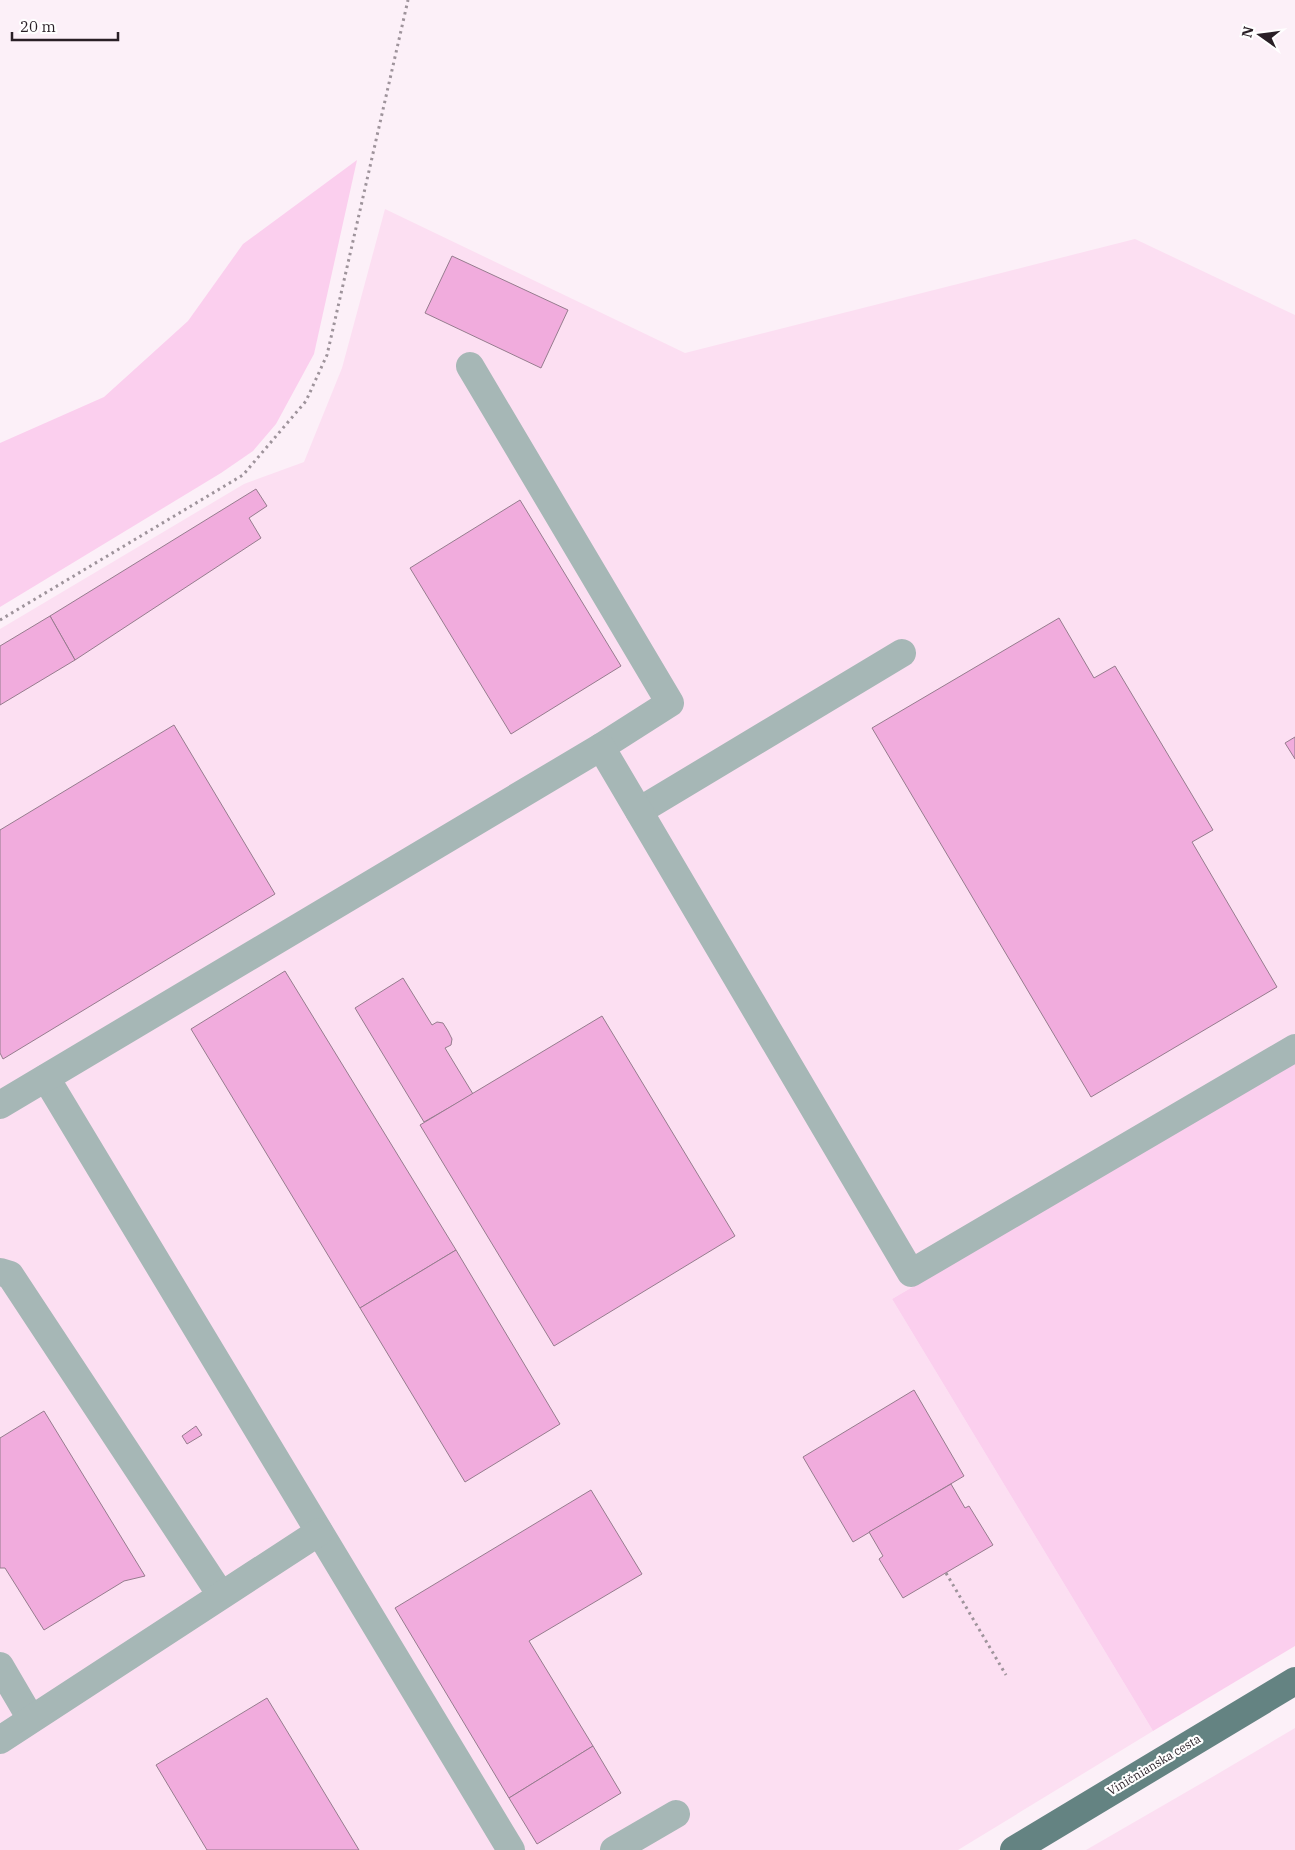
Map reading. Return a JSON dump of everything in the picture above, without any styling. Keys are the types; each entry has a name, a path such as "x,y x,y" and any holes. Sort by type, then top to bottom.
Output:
{"main road":[{"name":"Viničnianska cesta","path":"1014,1850 1295,1680"}],"lane":[{"path":"0,1105 601,747 670,703 470,366"},
{"path":"639,811 902,653"},
{"path":"601,747 911,1272 1295,1048"},
{"path":"46,1078 511,1850"},
{"path":"0,1272 10,1275 221,1595"},
{"path":"0,1740 319,1532"},
{"path":"0,1666 31,1719"},
{"path":"614,1850 676,1814"}],"path":[{"path":"0,620 243,474 306,401 327,355 408,0"},
{"path":"946,1573 1006,1675"}],"shaded area":[{"path":"357,160 314,354 276,424 253,451 221,473 0,607 0,443 104,397 188,321 243,244"},
{"path":"385,209 685,353 1135,239 1295,315 1295,1062 892,1299 1153,1731 958,1850 0,1850 0,629 244,484 304,462 342,368"},
{"path":"1295,1062 1295,1646 1153,1731 892,1299"},
{"path":"1295,1728 1295,1850 1086,1850 1214,1776"}],"building":[{"path":"452,256 568,310 541,368 425,313"},
{"path":"256,489 267,506 249,518 261,538 75,660 50,616"},
{"path":"520,500 621,666 511,734 410,568"},
{"path":"50,616 75,660 0,705 0,646"},
{"path":"1059,618 1094,678 1115,666 1213,830 1192,842 1277,987 1091,1097 872,728"},
{"path":"174,725 275,894 3,1059 0,1053 0,830"},
{"path":"1295,737 1295,759 1285,743"},
{"path":"285,971 456,1250 360,1308 191,1029"},
{"path":"403,978 432,1025 437,1022 443,1023 448,1031 452,1039 451,1045 445,1048 473,1094 424,1122 355,1008"},
{"path":"602,1016 735,1236 554,1346 420,1125"},
{"path":"456,1250 560,1424 465,1482 360,1308"},
{"path":"914,1390 964,1476 853,1542 803,1457"},
{"path":"44,1411 145,1576 124,1581 44,1630 5,1568 0,1568 0,1438"},
{"path":"196,1426 202,1435 187,1444 182,1436"},
{"path":"951,1484 965,1508 969,1506 993,1545 903,1598 879,1559 883,1556 869,1532"},
{"path":"591,1490 642,1574 529,1641 593,1746 509,1798 395,1608"},
{"path":"267,1698 359,1850 207,1850 156,1765"},
{"path":"593,1746 621,1793 537,1844 509,1798"}]}
